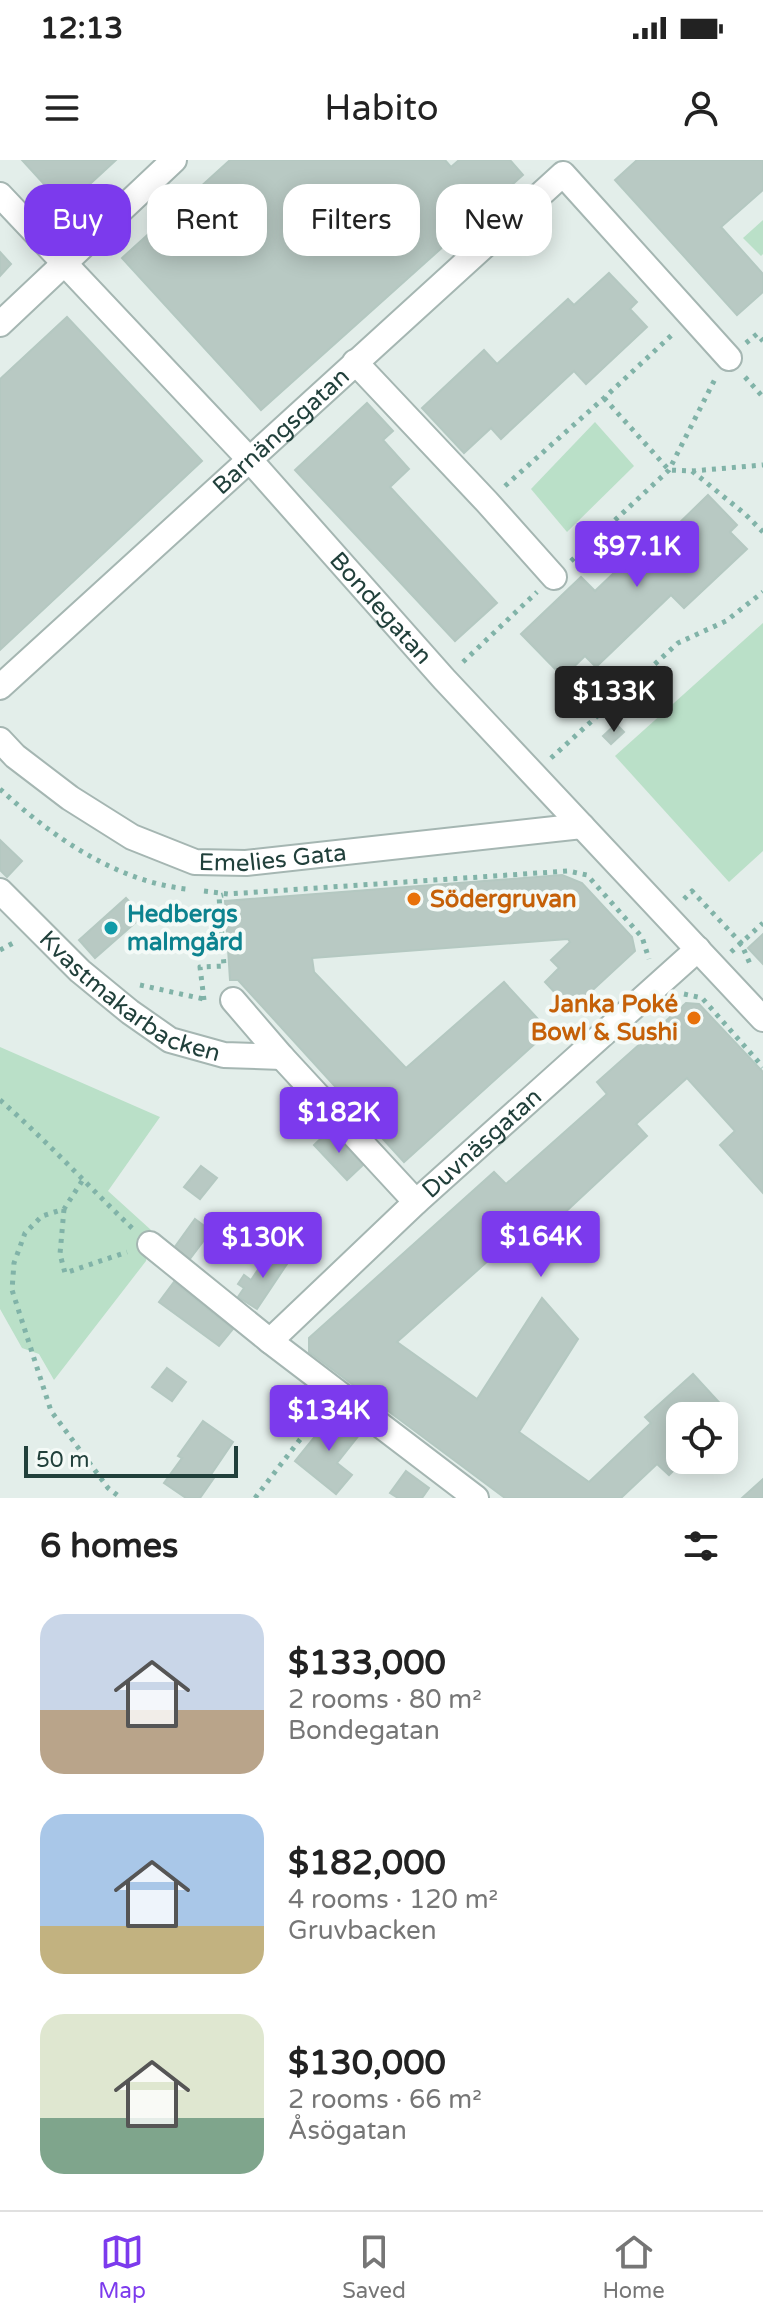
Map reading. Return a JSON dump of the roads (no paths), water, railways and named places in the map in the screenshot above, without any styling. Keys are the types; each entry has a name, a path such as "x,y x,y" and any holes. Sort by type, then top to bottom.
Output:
{"street":[{"path":"0,324 174,160"},
{"name":"Barnängsgatan","path":"0,687 563,174 691,317 736,352"},
{"name":"Bondegatan","path":"0,195 249,459 444,679 763,1019"},
{"path":"355,362 554,577"},
{"name":"Emelies Gata","path":"0,740 15,756 70,798 132,837 195,862 246,863 582,826"},
{"name":"Kvastmakarbacken","path":"0,891 80,971 170,1040 224,1055 282,1057"},
{"name":"Duvnäsgatan","path":"270,1341 416,1202 666,978 706,958"},
{"path":"233,1000 416,1202"},
{"path":"150,1244 270,1341 476,1498"}],"place":[{"name":"Södergruvan","path":"414,899"},
{"name":"Hedbergs malmgård","path":"111,928"},
{"name":"Janka Poké Bowl & Sushi","path":"694,1018"}]}
